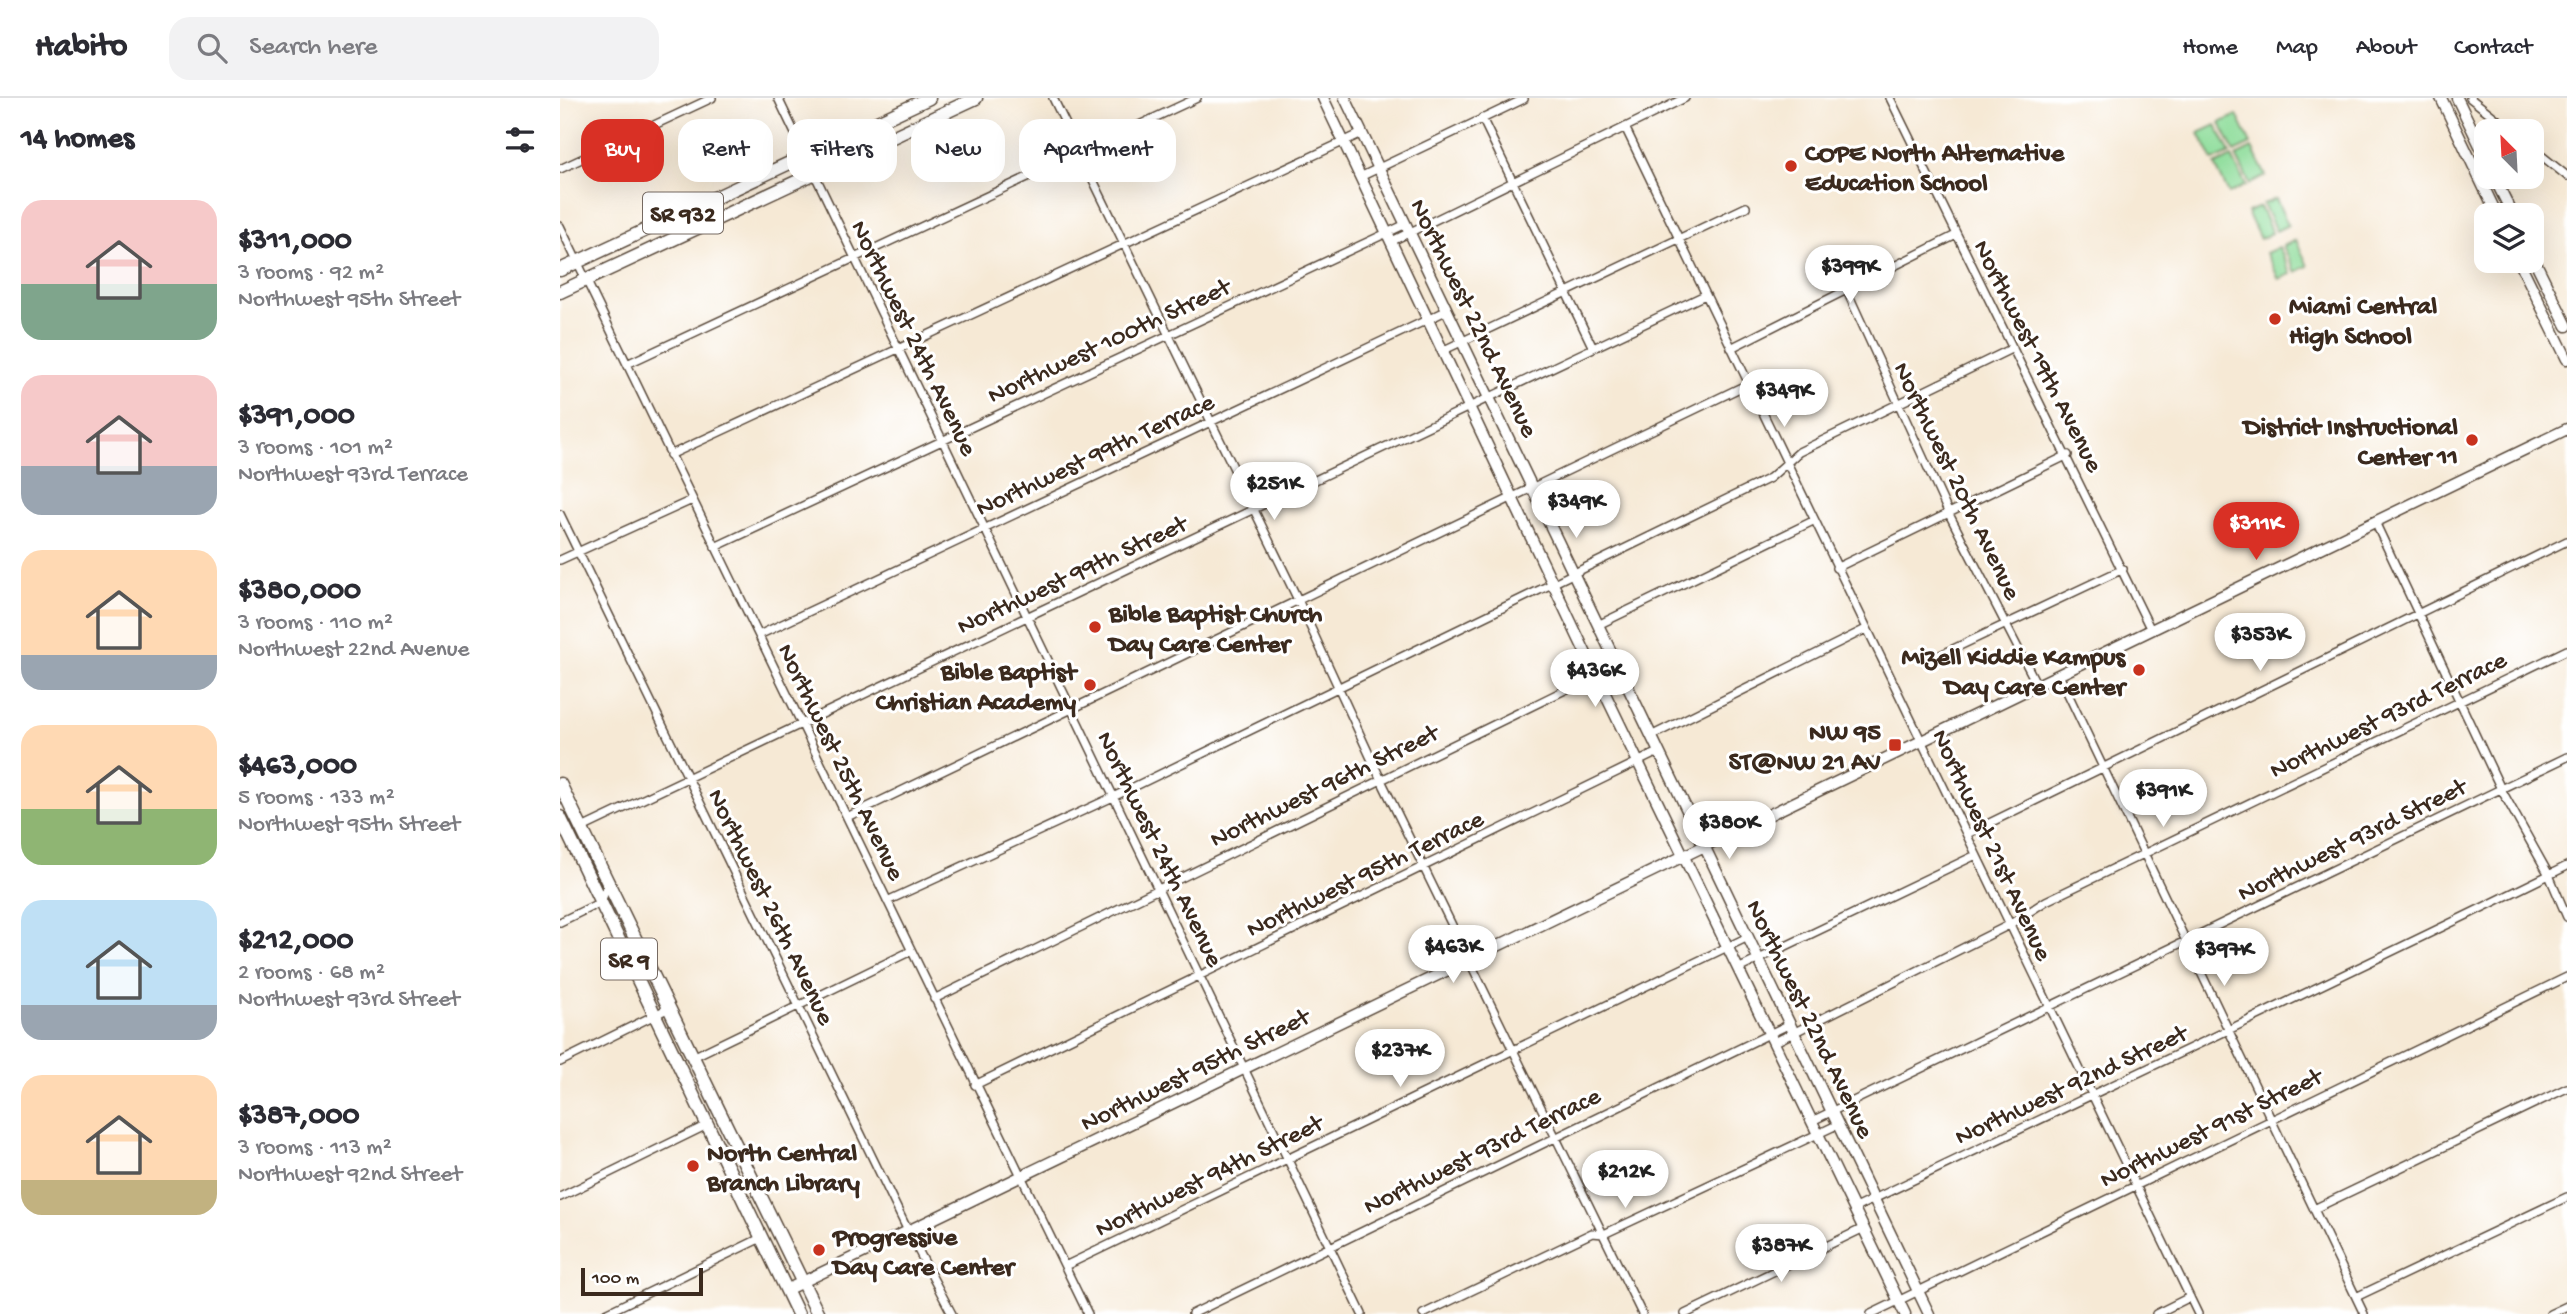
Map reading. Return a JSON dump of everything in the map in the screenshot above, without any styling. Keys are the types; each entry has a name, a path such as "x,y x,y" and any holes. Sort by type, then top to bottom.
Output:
{"main road":[{"name":"SR 932","path":"884,119 929,98"},
{"name":"SR 932","path":"897,134 976,98"},
{"name":"Northwest 22nd Avenue","path":"1323,98 1596,675 1905,1314"},
{"name":"Northwest 22nd Avenue","path":"1345,98 1600,624 1658,752 1929,1314"},
{"path":"2441,98 2492,203"},
{"path":"2457,98 2474,134"},
{"path":"2468,153 2474,150"},
{"name":"SR 932","path":"560,270 787,164"},
{"name":"SR 932","path":"560,292 794,182"},
{"path":"2528,273 2567,359"},
{"path":"2541,273 2567,326"},
{"name":"Northwest 95th Street","path":"786,1290 2567,429"},
{"name":"SR 9","path":"560,785 818,1314"},
{"name":"SR 9","path":"560,817 798,1314"}],"street":[{"path":"560,169 712,98"},
{"name":"Northwest 24th Avenue","path":"778,98 788,119"},
{"path":"1054,98 1064,119"},
{"path":"1152,119 1197,98"},
{"name":"Northwest 100th Street","path":"715,547 1169,335 1513,182 1685,98"},
{"name":"Northwest 19th Avenue","path":"1890,98 2068,455 2151,630"},
{"path":"2470,98 2497,119"},
{"path":"1360,177 1524,99"},
{"path":"1482,118 1593,348"},
{"name":"Northwest 21st Avenue","path":"1625,127 1785,464 1923,741 2198,1314"},
{"path":"670,455 1362,133"},
{"path":"2544,158 2567,176"},
{"path":"627,365 1019,181"},
{"name":"Northwest 24th Avenue","path":"817,182 1113,797 1202,975 1328,1248 1362,1314"},
{"path":"1096,182 1298,601 1337,689 1642,1314"},
{"path":"1442,351 1746,207"},
{"name":"Northwest 25th Avenue","path":"560,226 1087,1314"},
{"path":"1731,348 1956,235"},
{"name":"Northwest 20th Avenue","path":"1847,291 1949,514 2037,685"},
{"name":"Northwest 99th Street","path":"569,835 1705,295"},
{"name":"Northwest 99th Terrace","path":"758,635 1448,310"},
{"path":"887,901 1113,797 1575,574 1770,478 1799,452 2013,348"},
{"path":"847,817 1748,384"},
{"path":"1836,568 2068,455"},
{"path":"560,559 692,499"},
{"name":"Northwest 26th Avenue","path":"560,514 908,1231 952,1314"},
{"path":"1600,624 1813,521"},
{"path":"2375,522 2501,789 2549,875 2567,917"},
{"path":"1967,834 2567,541"},
{"path":"1934,658 2123,569"},
{"path":"1651,736 1866,629"},
{"name":"Northwest 93rd Terrace","path":"1192,1314 1555,1136 1773,1037 2009,925 2046,901 2567,650"},
{"name":"Northwest 96th Street","path":"934,999 1618,664"},
{"path":"2059,675 2364,1314"},
{"name":"Northwest 95th Terrace","path":"975,1085 1423,864 1658,752"},
{"name":"Northwest 93rd Street","path":"1812,1121 2567,757"},
{"path":"1740,968 1976,855"},
{"name":"Northwest 92nd Street","path":"1855,1208 2229,1031 2567,866"},
{"path":"560,922 601,902 609,882"},
{"name":"Northwest 94th Street","path":"1065,1266 1748,937"},
{"path":"693,1057 911,951"},
{"name":"Northwest 91st Street","path":"1871,1314 2567,976"},
{"path":"560,1062 669,1008"},
{"path":"2314,1209 2567,1088"},
{"path":"1423,1314 1592,1233 1604,1234 1839,1124"},
{"path":"560,1197 708,1125"},
{"path":"2356,1297 2567,1197"},
{"path":"1685,1314 1864,1228"},
{"path":"604,1314 761,1238"},
{"path":"2155,1314 2190,1297"},
{"path":"2550,1314 2567,1306"}],"green space":[{"path":"2237,115 2251,144 2234,152 2220,123"},
{"path":"2216,125 2230,153 2213,161 2199,133"},
{"path":"2252,148 2266,176 2250,184 2236,156"},
{"path":"2232,157 2246,185 2229,194 2215,165"},
{"path":"2276,199 2288,225 2276,231 2263,204"},
{"path":"2260,207 2272,233 2260,239 2247,212"},
{"path":"2296,240 2308,266 2296,272 2283,246"},
{"path":"2279,247 2291,274 2279,279 2266,253"}],"place":[{"name":"COPE North Alternative Education School","path":"1791,166"},
{"name":"Miami Central High School","path":"2275,319"},
{"name":"District Instructional Center 11","path":"2472,440"},
{"name":"Bible Baptist Church Day Care Center","path":"1095,627"},
{"name":"Mizell Kiddie Kampus Day Care Center","path":"2139,670"},
{"name":"Bible Baptist Christian Academy","path":"1090,685"},
{"name":"NW 95 ST@NW 21 AV","path":"1895,745"},
{"name":"North Central Branch Library","path":"693,1166"},
{"name":"Progressive Day Care Center","path":"819,1250"}]}
